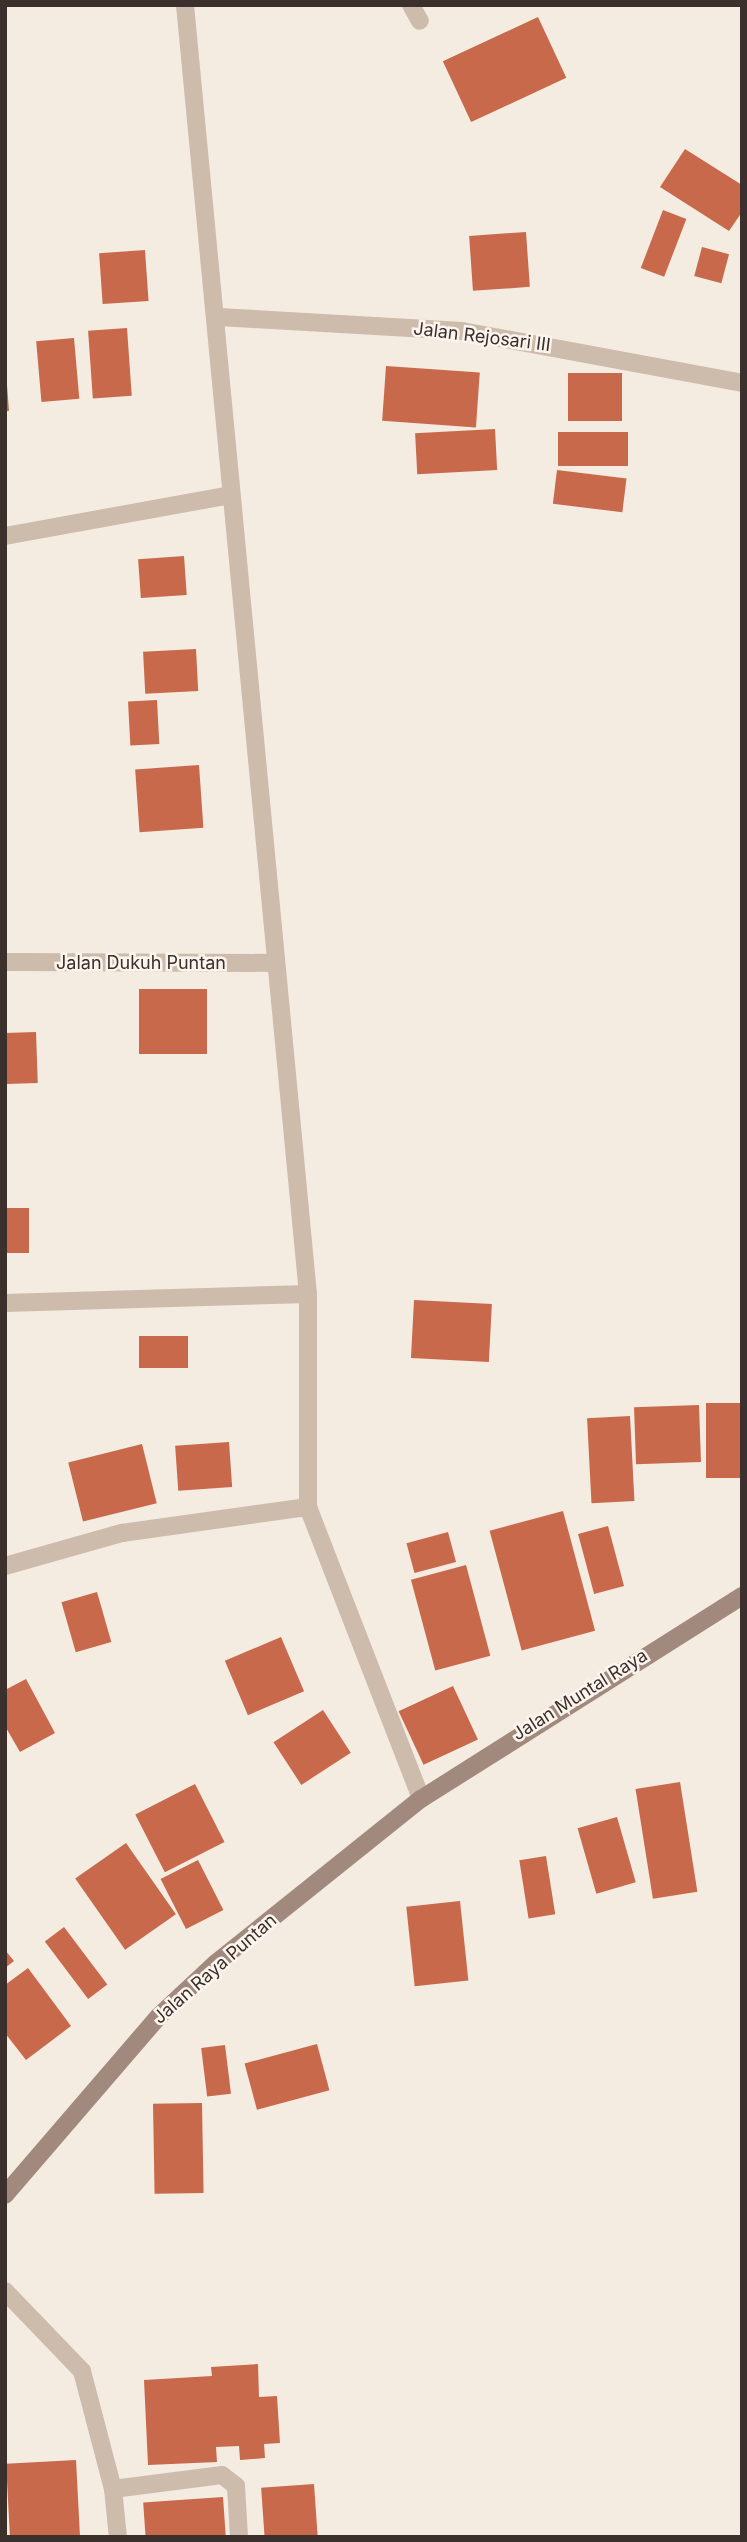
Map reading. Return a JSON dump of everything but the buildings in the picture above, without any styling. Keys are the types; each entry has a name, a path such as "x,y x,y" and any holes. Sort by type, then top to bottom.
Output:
{"main road":[{"name":"Jalan Muntal Raya","path":"421,1799 742,1596"},
{"name":"Jalan Raya Puntan","path":"5,2194 159,2016 421,1799"}],"street":[{"path":"185,5 219,317 230,495 308,1294 308,1507 421,1799"},
{"path":"411,5 420,21"},
{"name":"Jalan Rejosari III","path":"219,317 462,331 742,383"},
{"path":"5,536 230,495"},
{"name":"Jalan Dukuh Puntan","path":"5,962 276,963"},
{"path":"5,1303 308,1294"},
{"path":"5,1566 122,1533 308,1507"},
{"path":"5,2291 82,2371 113,2488 118,2537"},
{"path":"113,2488 222,2475 236,2486 239,2537"}]}
